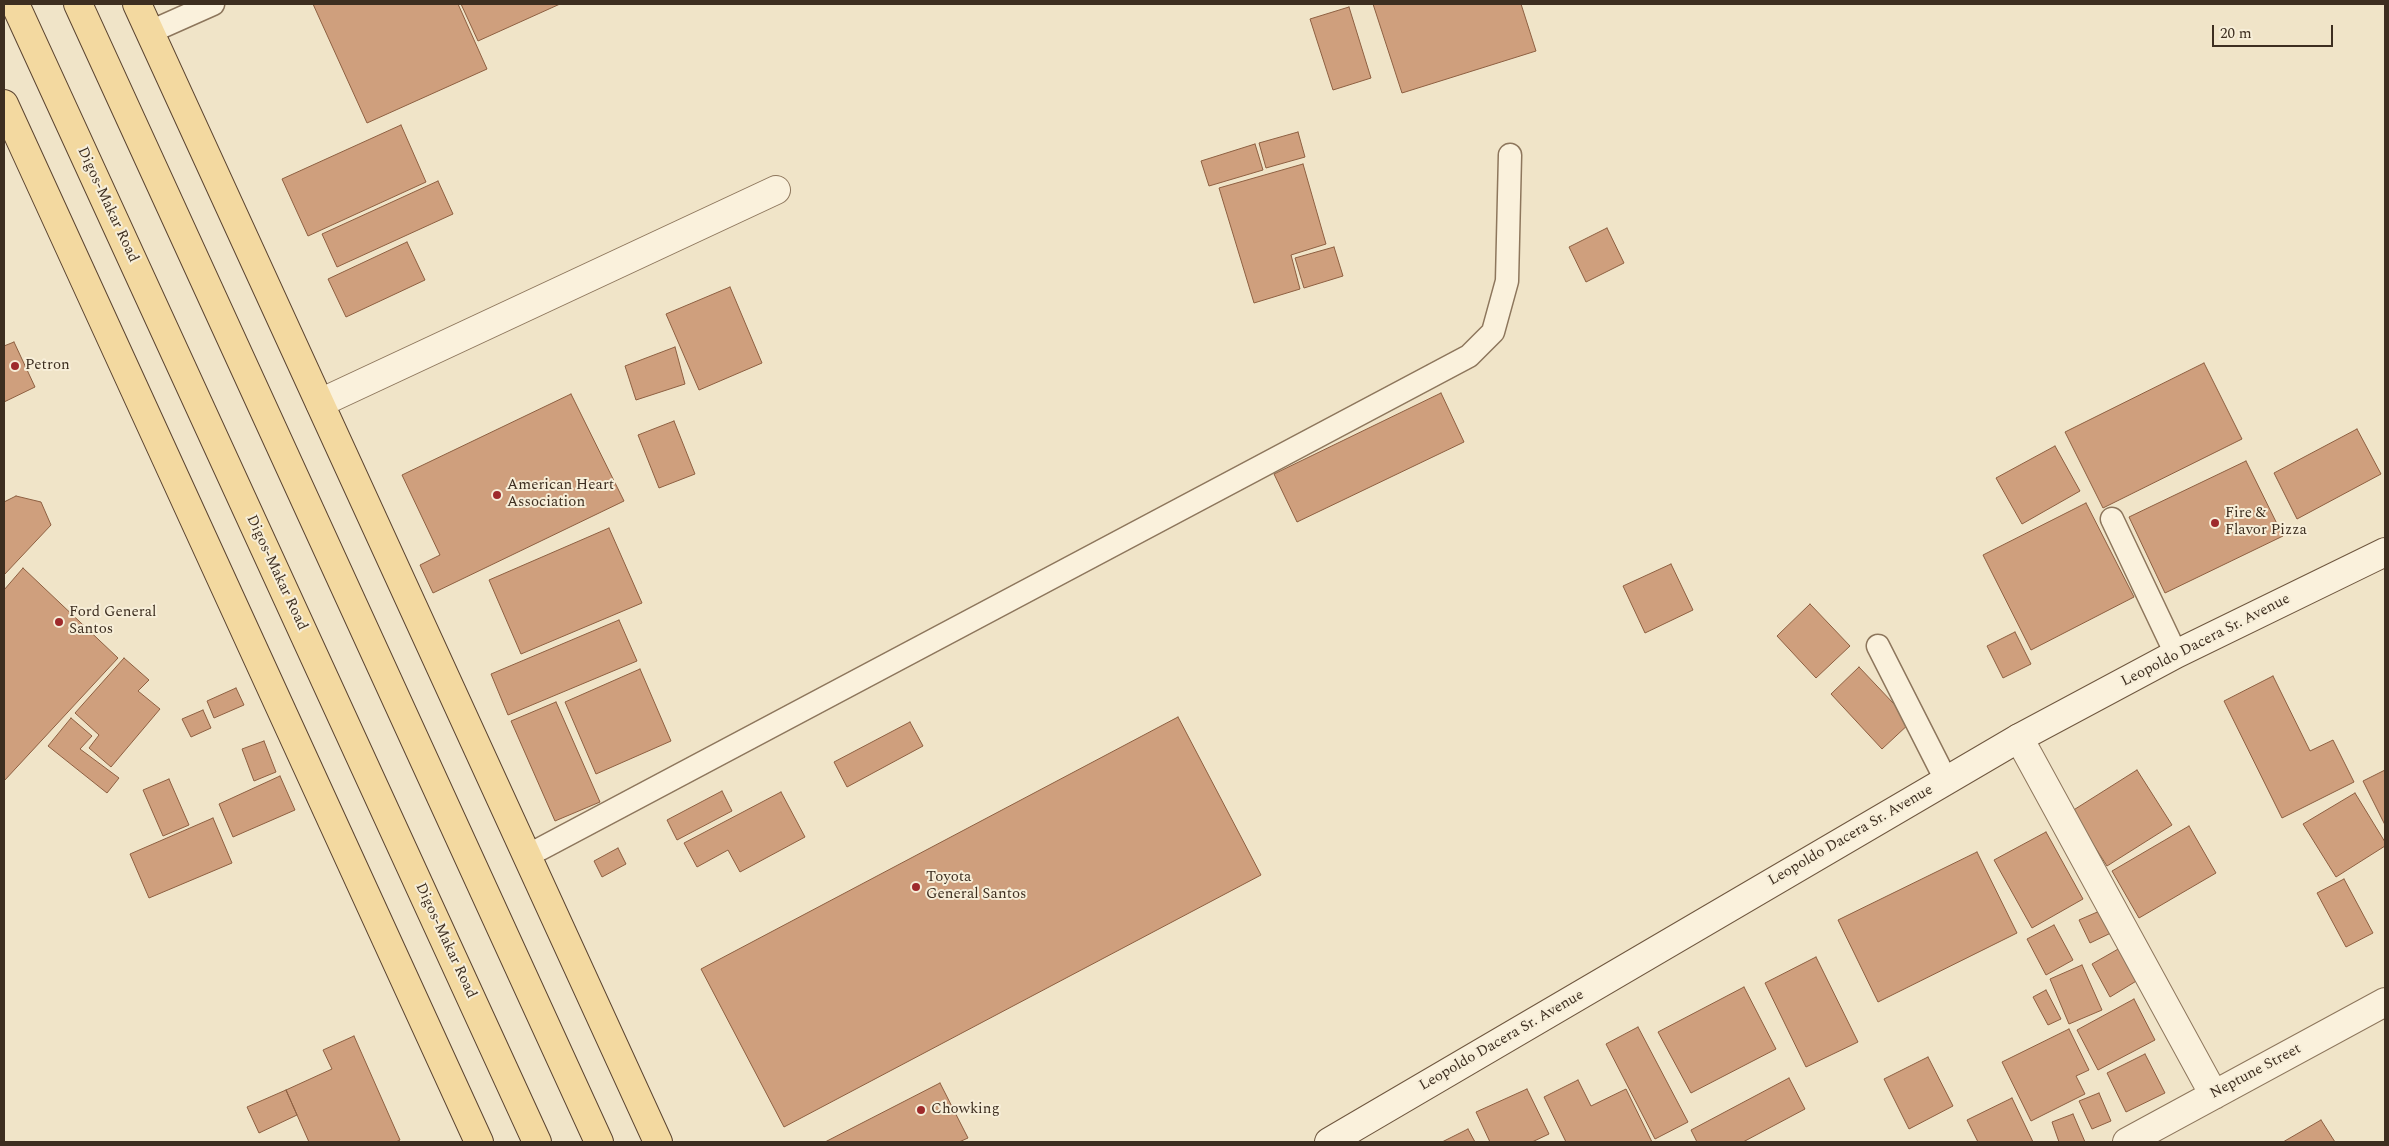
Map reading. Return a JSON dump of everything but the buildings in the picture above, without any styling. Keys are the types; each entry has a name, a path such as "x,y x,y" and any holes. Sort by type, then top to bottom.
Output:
{"main road":[{"name":"Digos-Makar Road","path":"16,4 537,1142"},
{"path":"78,4 599,1142"},
{"path":"137,4 658,1142"},
{"path":"4,104 479,1142"},
{"path":"320,403 776,190"},
{"name":"Leopoldo Dacera Sr. Avenue","path":"1329,1142 2019,738 2176,654 2385,552"},
{"path":"2019,738 2214,1095"},
{"name":"Neptune Street","path":"2127,1142 2385,1002"}],"lane":[{"path":"150,32 213,4"},
{"path":"527,856 1469,356 1492,332 1507,281 1510,155"},
{"path":"2112,518 2176,654"},
{"path":"1878,646 1946,780"}],"place":[{"name":"Petron","path":"15,366"},
{"name":"American Heart Association","path":"497,495"},
{"name":"Fire & Flavor Pizza","path":"2215,523"},
{"name":"Ford General Santos","path":"59,622"},
{"name":"Toyota General Santos","path":"916,887"},
{"name":"Chowking","path":"921,1110"}]}
